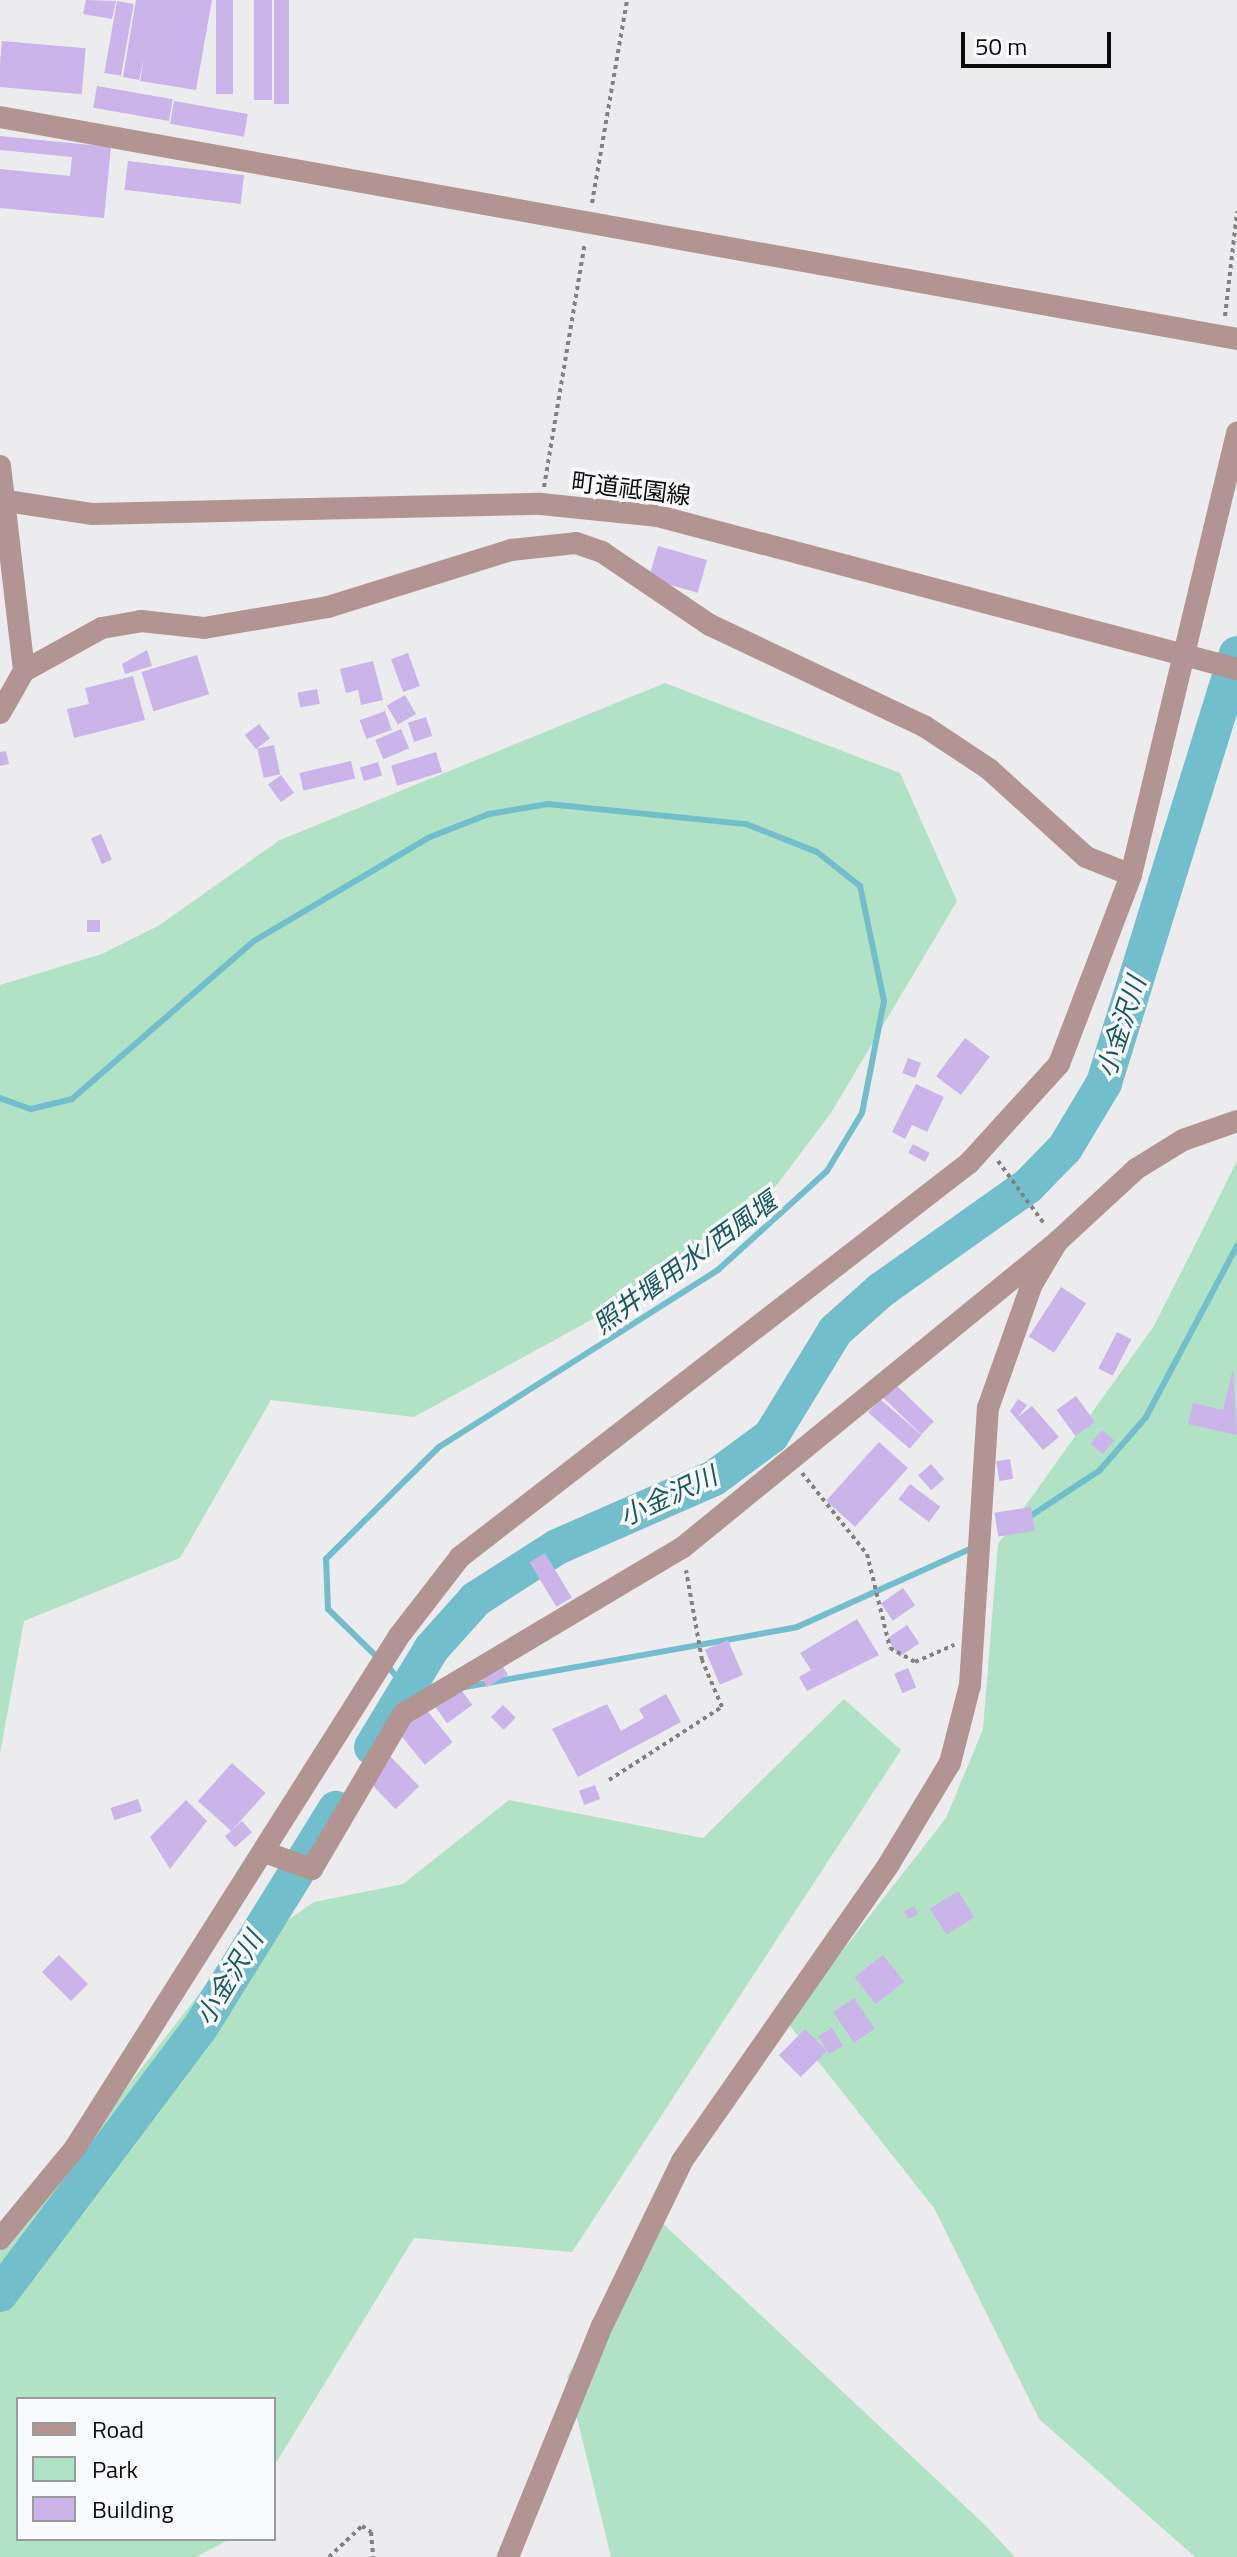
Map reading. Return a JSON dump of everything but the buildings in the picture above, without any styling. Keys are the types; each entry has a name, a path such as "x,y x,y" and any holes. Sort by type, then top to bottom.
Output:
{"street":[{"path":"0,117 1230,336"},
{"path":"0,2239 75,2148 267,1853 399,1636 460,1557 969,1163 1022,1113 1059,1064 1131,875 1237,433"},
{"path":"0,466 24,671"},
{"name":"町道祗園線","path":"2,501 93,514 541,504 731,530 1237,669"},
{"path":"0,713 24,671 102,628 141,621 204,628 313,610 539,543 576,543 602,552 710,625 924,726 989,769 1086,857 1131,875"},
{"path":"267,1853 312,1869 403,1714 682,1548 793,1462 1057,1242 1136,1169 1183,1140 1237,1121"},
{"path":"508,2557 602,2326 682,2161 889,1864 950,1763 970,1685 988,1408 1007,1339 1057,1242"}],"path":[{"path":"541,504 627,0"},
{"path":"1230,336 1237,212"},
{"path":"1005,1169 1032,1207"},
{"path":"793,1462 867,1554 890,1648 915,1662 974,1633"},
{"path":"609,1780 722,1707 702,1660 682,1548"},
{"path":"329,2557 362,2526 371,2532 373,2557"}],"green space":[{"path":"665,683 900,773 957,901 831,1113 734,1242 414,1417 271,1400 180,1558 24,1621 0,1754 0,985 102,954 158,926 280,840"},
{"path":"1237,1161 1237,2557 1195,2557 1039,2419 934,2208 787,2022 946,1818 983,1729 998,1544 1154,1326"},
{"path":"844,1699 901,1750 572,2252 414,2238 276,2463 276,2397 16,2397 16,2541 226,2541 196,2557 0,2557 0,2251 219,1968 314,1902 403,1884 509,1800 703,1838"},
{"path":"658,2219 984,2524 1015,2557 611,2557 567,2377"}],"waterway":[{"name":"小金沢川","path":"372,1747 432,1648 476,1599 557,1547 714,1478 771,1436 835,1331 881,1290 1028,1186 1065,1148 1104,1083 1237,654"},
{"name":"照井堰用水/西風堰","path":"0,1098 31,1109 72,1099 254,941 430,837 489,814 548,804 746,824 817,852 860,886 884,1001 862,1113 827,1171 718,1270 439,1447 326,1559 328,1609 379,1659"},
{"path":"1026,1519 1100,1470 1146,1417 1237,1246"},
{"path":"465,1687 797,1627 974,1547"},
{"name":"照井堰用水/西風堰","path":"388,1666 405,1688 434,1687"},
{"name":"小金沢川","path":"0,2294 200,2028 336,1809"}]}
